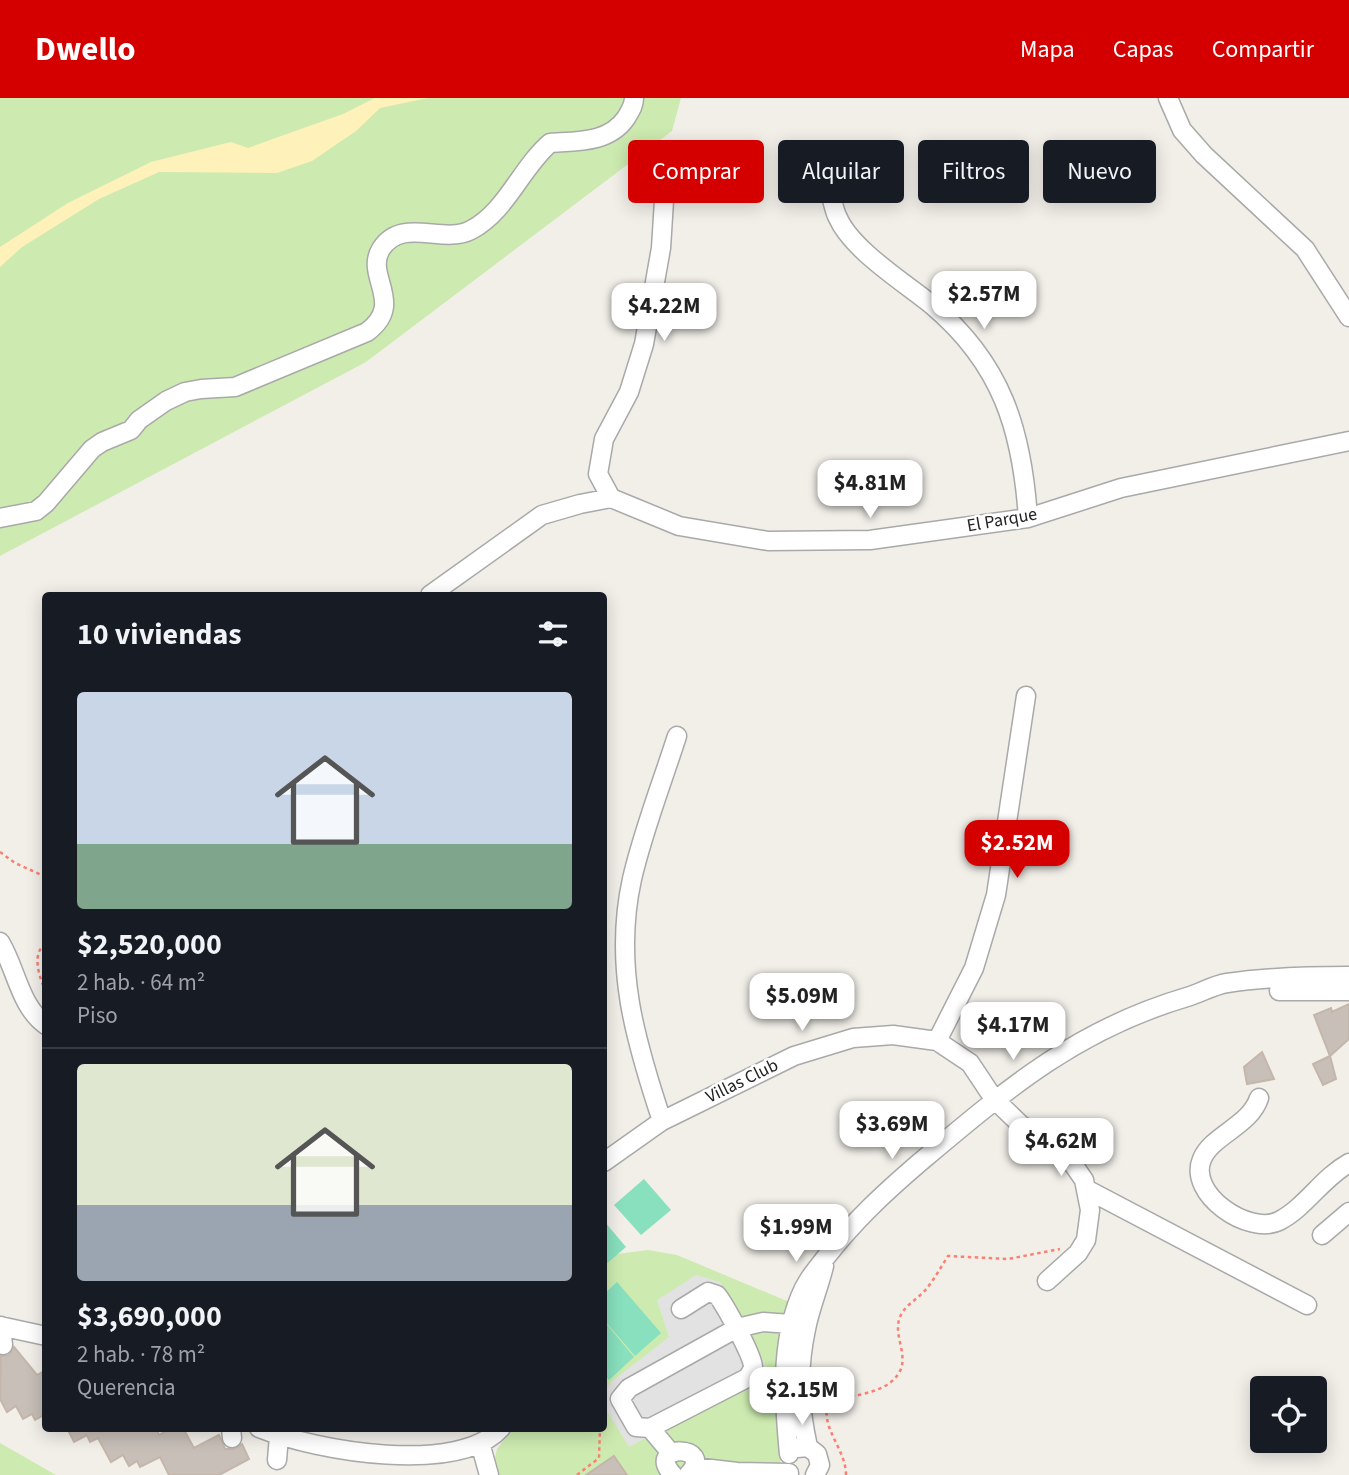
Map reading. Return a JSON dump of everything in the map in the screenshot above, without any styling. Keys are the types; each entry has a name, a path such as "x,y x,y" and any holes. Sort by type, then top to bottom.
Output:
{"street":[{"path":"0,518 36,511 92,449 131,430 139,420 166,401 201,389 235,387 367,332 381,318 385,309 378,261 381,250 393,237 410,233 454,236 471,230 491,216 550,143 603,137 621,124 634,104 634,98"},
{"path":"1168,98 1182,130 1204,155 1305,249 1349,317"},
{"path":"434,592 542,515 611,498 598,474 604,439 629,392 644,344 661,248 664,203"},
{"path":"833,203 838,220 864,251 935,308 974,348 998,382 1015,430 1025,471 1028,518"},
{"name":"El Parque","path":"611,498 679,526 768,541 870,540 1028,518 1121,488 1349,441"},
{"path":"937,1041 974,968 996,895 1026,696"},
{"path":"662,1121 637,1047 627,989 626,923 632,879 677,736"},
{"path":"0,942 16,972 28,1006 42,1021"},
{"path":"789,1466 785,1385 792,1324 800,1296 811,1275 855,1220 884,1192 994,1099 1054,1056 1088,1037 1139,1014 1225,983 1349,976"},
{"path":"1199,993 1349,991"},
{"name":"Villas Club","path":"607,1160 662,1121 794,1056 853,1038 893,1035 937,1041 970,1063 994,1099 1034,1135 1066,1154 1076,1165 1088,1190"},
{"path":"1259,1098 1256,1107 1203,1157 1200,1164 1198,1172 1204,1188 1226,1210 1259,1223 1276,1222 1292,1212 1332,1173 1349,1163"},
{"path":"1047,1281 1078,1254 1090,1224 1088,1190"},
{"path":"1088,1190 1307,1305"},
{"path":"1322,1235 1349,1212"},
{"path":"808,1447 800,1410 802,1356 806,1328 827,1256"},
{"path":"681,1309 713,1292 721,1300 737,1328 753,1365 747,1378 642,1430 631,1422 620,1399 622,1394 737,1328 763,1322 792,1324"},
{"path":"3,1346 0,1326 42,1335"},
{"path":"649,1428 671,1453"},
{"path":"269,1432 359,1465 420,1471 482,1450 498,1432"},
{"path":"277,1460 279,1436"},
{"path":"789,1466 800,1447 808,1447 814,1450 820,1459 818,1474"},
{"path":"482,1450 489,1475"},
{"path":"671,1453 684,1450 692,1467 789,1466"},
{"path":"671,1453 667,1465 673,1475"}],"path":[{"path":"0,852 15,863 42,875"},
{"path":"42,946 37,954 42,984"},
{"path":"846,1475 846,1461 825,1418 827,1407 834,1401 863,1395 879,1388 899,1373 903,1355 897,1331 899,1317 926,1291 948,1256 1008,1259 1056,1248 1078,1254"},
{"path":"577,1475 599,1458 600,1432"}],"green space":[{"path":"0,98 681,98 672,131 660,140 628,140 628,164 366,362 0,556"},
{"path":"644,1179 671,1210 641,1235 614,1205"},
{"path":"607,1225 626,1247 607,1263"},
{"path":"648,1250 677,1255 794,1304 779,1389 778,1432 782,1475 491,1475 497,1449 510,1432 607,1432 607,1260 617,1254"},
{"path":"617,1282 661,1333 635,1356 607,1323 607,1291"},
{"path":"607,1325 634,1357 609,1380 607,1378"},
{"path":"0,1443 56,1475 0,1475"}],"sand":[{"path":"375,98 428,98 380,108 356,131 312,161 277,173 159,172 99,199 22,247 0,267 0,247 68,203 151,162 231,142 248,148 343,114"}],"shaded area":[{"path":"696,1275 720,1282 766,1366 764,1376 629,1447 607,1411 607,1388 669,1337 657,1300"}],"building":[{"path":"1349,1004 1349,1039 1330,1056 1314,1015 1331,1008 1332,1012"},
{"path":"1262,1052 1274,1079 1247,1084 1244,1067"},
{"path":"1330,1056 1336,1079 1323,1085 1313,1064"},
{"path":"14,1347 37,1375 42,1372 42,1416 35,1420 32,1414 23,1419 16,1406 7,1412 0,1399 1,1356 9,1355"},
{"path":"69,1432 158,1432 159,1435 165,1432 185,1432 194,1448 219,1435 225,1449 234,1449 242,1444 249,1459 219,1475 169,1475 160,1457 140,1467 137,1461 129,1466 123,1455 111,1462 98,1438 90,1442 87,1435 74,1442"},
{"path":"614,1456 627,1475 586,1475"}]}
